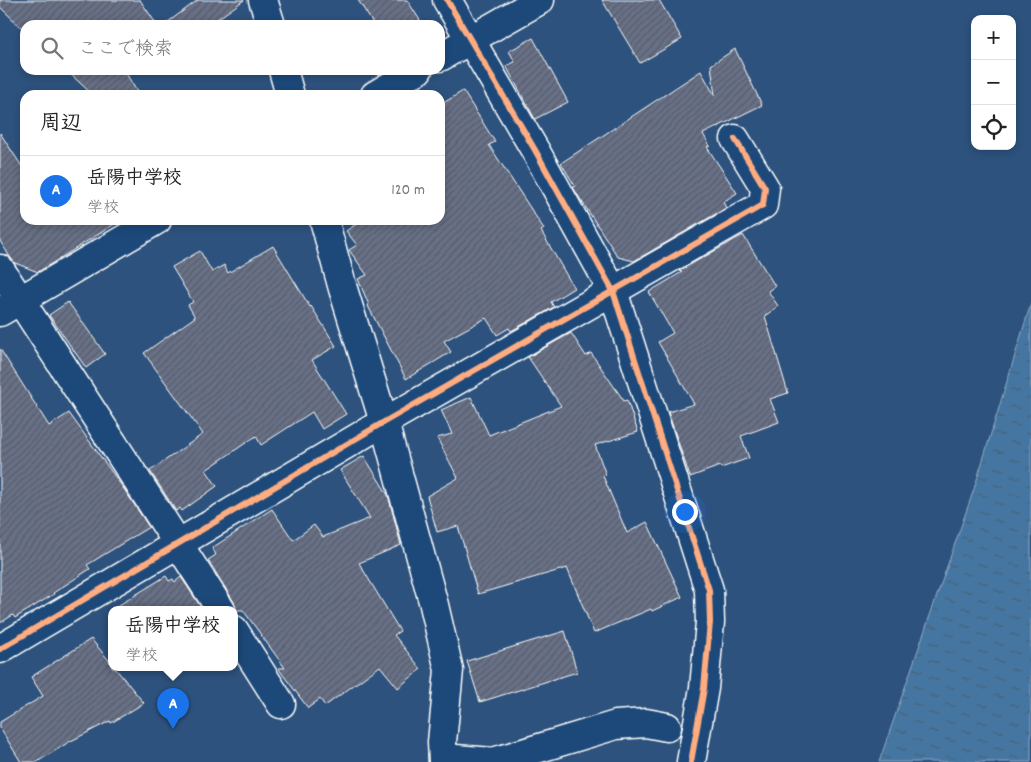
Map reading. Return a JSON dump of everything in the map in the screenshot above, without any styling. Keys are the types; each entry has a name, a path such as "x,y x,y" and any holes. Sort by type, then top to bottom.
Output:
{"street":[{"path":"263,0 269,20"},
{"path":"447,0 535,150 613,290 710,590 710,622 704,688 691,762"},
{"path":"445,54 540,0"},
{"path":"285,75 289,90"},
{"path":"384,90 409,75"},
{"path":"0,650 384,422 763,205 765,188 735,140"},
{"path":"10,306 148,225"},
{"path":"325,225 384,422 434,605 449,670 442,760 493,762 616,725 646,723 667,727"},
{"path":"0,269 10,306 179,544 218,606"},
{"path":"238,636 281,704"}],"water":[{"path":"1031,303 1031,762 879,762 974,489"}],"building":[{"path":"0,0 140,0 154,20 20,20 20,26 0,7"},
{"path":"198,0 244,0 216,20 171,20"},
{"path":"358,0 407,0 420,20 371,20"},
{"path":"602,0 659,0 682,39 640,63"},
{"path":"533,38 568,102 535,119 506,66 515,62 509,51"},
{"path":"735,49 762,105 703,134 710,146 707,147 737,193 723,202 726,208 634,261 618,257 577,194 573,187 575,186 561,163 701,71 715,96 711,65"},
{"path":"71,75 127,75 136,90 88,90"},
{"path":"463,91 495,142 489,145 544,229 541,231 574,288 551,302 554,307 511,331 509,328 497,335 486,318 444,341 451,352 406,379 368,306 358,279 367,275 349,250 357,245 346,231 355,225 445,225 445,102"},
{"path":"0,133 20,163 20,225 113,225 38,272 15,263 0,241"},
{"path":"743,235 775,286 768,291 778,306 765,316 788,393 770,399 779,422 741,436 749,458 690,477 668,412 694,404 658,342 673,333 649,292 682,272 679,271"},
{"path":"273,246 336,346 312,360 346,414 322,429 312,412 261,445 256,436 206,470 217,486 182,511 180,508 176,511 150,471 203,434 144,353 195,317 188,305 193,302 172,267 200,251 212,272 224,265 228,273"},
{"path":"68,302 105,354 86,368 49,315"},
{"path":"571,333 586,356 591,353 624,401 627,400 638,432 595,445 606,475 603,476 627,533 647,522 682,597 652,611 651,609 594,633 567,568 478,594 458,526 437,532 427,496 458,478 437,438 452,434 441,410 471,397 489,435 561,406 528,357"},
{"path":"0,349 49,426 69,413 149,527 87,565 90,569 54,594 15,618 13,615 0,623"},
{"path":"364,456 388,495 401,545 359,563 400,631 394,635 421,669 398,688 380,666 325,706 320,699 308,708 278,668 285,668 243,610 238,610 238,606 235,606 208,560 216,555 212,548 272,509 293,540 314,525 323,537 370,518 340,470"},
{"path":"166,576 169,581 173,579 175,582 181,577 200,606 117,606"},
{"path":"565,631 577,672 480,702 467,661"},
{"path":"91,639 108,659 108,671 117,671 144,703 111,723 110,721 69,742 37,762 21,762 0,728 0,722 43,696 31,677"}],"cycle path":[{"path":"447,0 535,150 613,291 709,590 710,622 704,688 691,762"},
{"path":"0,649 384,422 763,205 765,188 735,139"}],"place":[{"name":"岳陽中学校","path":"173,729"}]}
